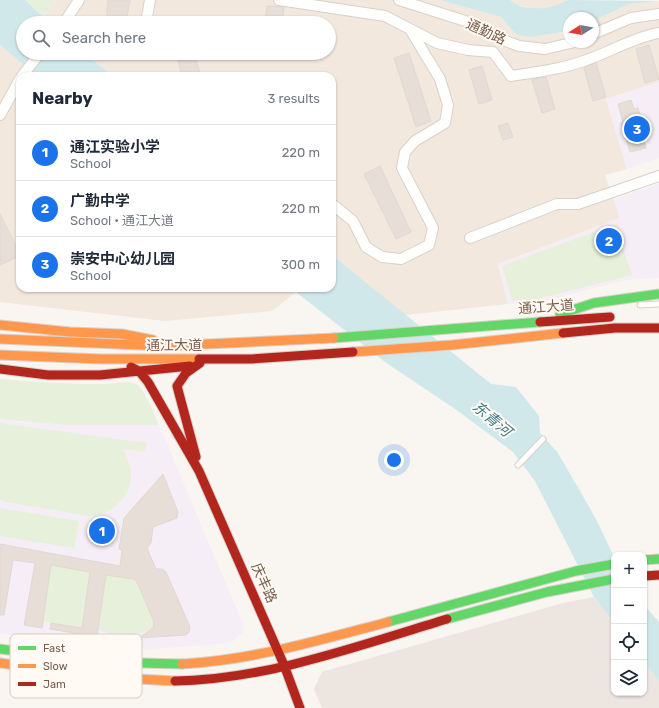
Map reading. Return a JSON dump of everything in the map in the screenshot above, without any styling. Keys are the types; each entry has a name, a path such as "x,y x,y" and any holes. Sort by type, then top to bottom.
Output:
{"main road":[{"path":"535,322 581,307 624,297 659,294"},
{"name":"通江大道","path":"0,339 164,346 334,338 618,317"},
{"path":"0,325 70,332 122,334 152,340 164,346"},
{"name":"通江大道","path":"0,355 111,359 251,359 452,345 615,328 659,328"},
{"path":"556,334 599,340"},
{"path":"111,359 139,371 156,394 166,416 199,471"},
{"path":"0,369 48,375 100,375 195,365 210,359"},
{"path":"195,365 181,378 177,386 191,433 199,471"},
{"name":"庆丰路","path":"199,471 278,650 300,708"},
{"path":"647,560 659,559"},
{"path":"142,665 204,663 278,650 306,644 576,571 611,565"},
{"path":"647,576 659,575"},
{"path":"142,679 166,681 201,680 253,672 585,584 611,580"},
{"path":"0,649 10,650"},
{"path":"0,663 10,664"}],"street":[{"path":"69,16 79,0"},
{"path":"147,16 150,0"},
{"path":"279,0 333,4 385,16 437,43 468,50 493,52 511,76 551,70 589,60 648,35 659,33"},
{"name":"通勤路","path":"399,0 478,25 500,39 519,46 545,49 563,45"},
{"path":"599,31 631,18 659,14"},
{"path":"336,207 353,222 366,247 382,258 402,259 429,245 433,228 402,168 405,152 415,141 445,122 448,105 440,79 410,30"},
{"path":"25,72 34,60"},
{"path":"0,115 16,85"},
{"path":"470,238 557,204 578,204 659,176"}],"lane":[{"path":"636,305 659,304"},
{"path":"581,307 620,306"},
{"path":"518,464 543,439"}],"shaded area":[{"path":"56,0 440,0 502,17 517,35 531,37 563,32 563,48 599,48 599,18 629,4 659,1 659,82 606,99 627,169 605,175 620,218 498,264 508,304 405,315 336,258 336,72 108,72 93,60 336,60 336,16 45,16"},
{"path":"510,0 568,0 560,5 535,9 514,4"},
{"path":"0,45 16,60 32,72 16,72 16,292 296,292 272,311 165,321 0,302"},
{"path":"659,82 659,158 627,169 606,99"},
{"path":"659,184 659,278 625,280 529,305 508,304 498,264 619,218 614,199"},
{"path":"0,419 66,425 159,425 243,624 242,633 232,642 223,644 142,650 142,634 10,635 0,633"},
{"path":"594,597 611,619 611,696 647,696 647,666 659,681 659,708 322,708 314,689 322,672 563,603"}],"green space":[{"path":"25,0 56,0 45,16"},
{"path":"615,224 632,275 530,301 512,300 502,266"},
{"path":"0,379 78,384 133,383 144,392 159,425 66,425 0,419"},
{"path":"0,423 147,443 145,452 123,449 129,465 131,477 130,485 121,501 107,512 89,516 6,502 0,499"},
{"path":"0,508 79,521 74,548 0,536"},
{"path":"51,565 90,572 82,628 43,621"},
{"path":"106,575 134,579 137,582 154,622 150,630 140,633 124,634 99,629"}],"water":[{"path":"0,0 25,0 42,16 16,16 16,58 0,45"},
{"path":"440,0 510,0 523,7 531,8 554,6 568,0 659,1 629,4 599,18 599,12 563,12 563,32 531,37 517,35 501,17"},
{"path":"18,60 93,60 108,72 32,72"},
{"name":"东青河","path":"336,258 491,384 516,387 539,416 540,433 558,453 596,519 612,552 611,619 594,597 535,481 513,452 458,411 385,362 296,292 336,292"},
{"path":"647,608 659,622 659,681 647,666"}],"building":[{"path":"108,0 130,0 127,16 107,16"},
{"path":"267,6 284,7 283,16 266,16"},
{"path":"649,45 659,79 645,83 636,49"},
{"path":"409,53 431,121 416,127 394,58"},
{"path":"196,60 200,72 181,72 178,61"},
{"path":"596,63 606,97 593,101 584,68"},
{"path":"482,66 492,100 479,104 469,70"},
{"path":"546,77 555,109 542,113 532,80"},
{"path":"631,100 634,109 638,108 642,121 638,122 646,148 630,152 621,123 623,122 618,104"},
{"path":"508,123 513,137 503,140 498,126"},
{"path":"380,166 411,232 396,239 364,174"},
{"path":"0,214 16,246 16,258 0,265"},
{"path":"163,474 178,512 177,518 153,527 151,543 147,548 156,569 162,569 166,572 190,627 189,632 186,635 142,638 142,636 153,628 154,622 137,582 134,579 106,575 97,634 79,634 50,629 51,623 82,628 90,572 51,565 42,628 24,625 35,563 13,560 4,615 0,615 0,544 120,566 122,550 119,549 124,518"}],"traffic: fast":[{"path":"560,314 594,303 659,294"},
{"path":"334,338 540,322"},
{"path":"647,560 659,559"},
{"path":"388,622 576,571 611,565"},
{"path":"447,619 547,592 611,580"},
{"path":"0,649 10,650"},
{"path":"142,663 182,664"}],"traffic: slow":[{"path":"0,325 70,332 122,334 153,340"},
{"path":"353,352 452,345 563,333"},
{"path":"0,339 164,346 334,338"},
{"path":"0,355 101,359 199,359"},
{"path":"182,664 208,662 260,654 388,622"},
{"path":"0,663 10,664"},
{"path":"142,679 175,681"}],"traffic: jam":[{"path":"540,322 610,317"},
{"path":"563,333 615,328 659,328"},
{"path":"199,359 251,359 353,352"},
{"path":"196,457 177,386 186,373 200,363"},
{"path":"0,369 48,375 100,375 190,366"},
{"path":"131,367 139,371 148,382 199,471 284,665 300,708"},
{"path":"647,576 659,575"},
{"path":"175,681 243,675 278,668 347,650 447,619"}],"place":[{"name":"崇安中心幼儿园","path":"637,129"},
{"name":"广勤中学","path":"609,241"},
{"name":"通江实验小学","path":"102,531"}]}
